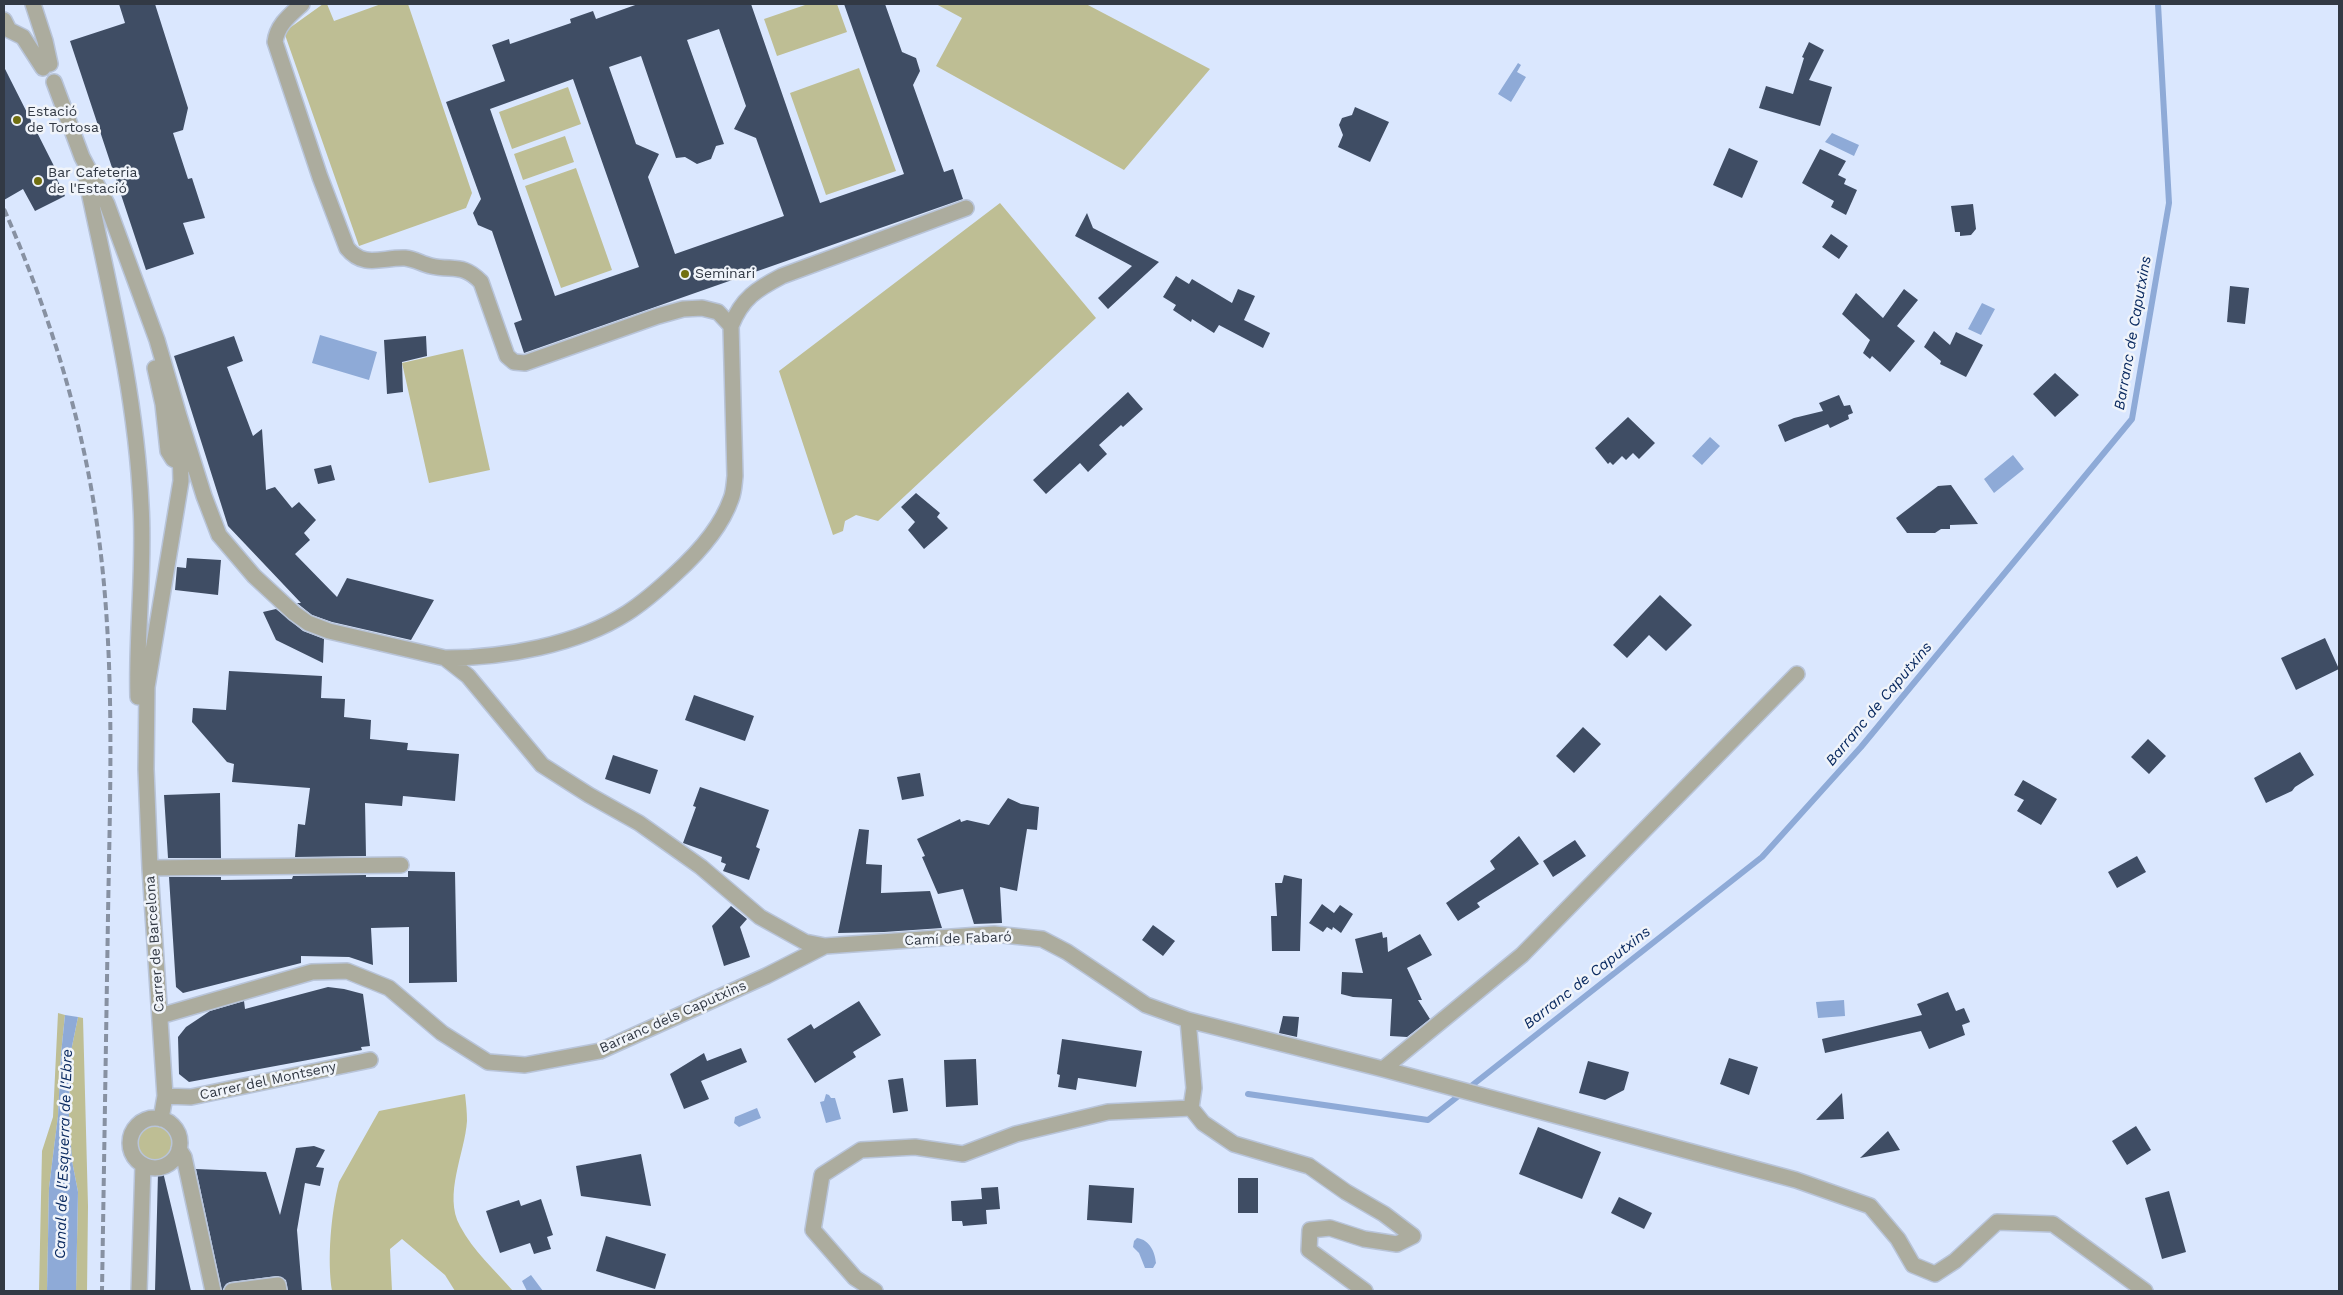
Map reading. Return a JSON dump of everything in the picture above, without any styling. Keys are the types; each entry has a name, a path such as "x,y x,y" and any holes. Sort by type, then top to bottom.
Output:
{"street":[{"path":"302,4 276,32 275,42 335,219 347,248 354,256 364,261 407,258 441,268 464,269 473,274 481,282 505,351 514,362 525,363 683,309 702,308 718,312 731,326"},
{"path":"34,5 46,66"},
{"path":"7,25 23,37 46,66"},
{"path":"46,66 58,66 60,70 59,78 54,82 82,157 107,204 157,340 197,475 219,535 254,576 294,613 308,623 329,631 445,658 474,658 548,646 600,627 627,613 649,596 704,545 731,499 735,476 731,326 744,300 759,288 782,276 966,208"},
{"path":"82,157 120,332 137,445 142,504 143,578 137,665 138,706 146,769"},
{"path":"92,204 108,230 156,371 163,404 168,450 173,459 197,475"},
{"path":"146,769 147,687 176,512 181,463 179,416"},
{"path":"445,658 468,676 542,765 647,829 701,867 760,917 805,942 825,946"},
{"path":"1383,1069 1522,956 1797,674"},
{"name":"Carrer de Barcelona","path":"146,769 150,868 165,1096 161,1119"},
{"path":"150,868 401,865"},
{"name":"Camí de Fabaró","path":"825,946 994,934 1042,939 1067,952 1146,1005 1188,1020 1383,1069 1796,1180 1870,1206 1898,1239 1913,1265 1935,1274 1955,1261 1997,1222 2053,1224 2145,1291"},
{"name":"Barranc dels Caputxins","path":"160,1016 312,972 347,970 389,988 442,1033 488,1062 525,1065 600,1051 766,976 825,946"},
{"path":"1188,1020 1194,1081 1192,1108 1203,1123 1234,1144 1309,1166 1346,1192 1384,1214 1413,1236 1397,1244 1364,1239 1330,1228 1310,1230 1309,1250 1365,1291"},
{"name":"Carrer del Montseny","path":"165,1096 191,1097 370,1060"},
{"path":"875,1291 855,1278 813,1230 822,1175 861,1150 916,1147 963,1154 1016,1134 1108,1112 1192,1108"},
{"path":"161,1119 174,1127 180,1142 179,1150 175,1158 163,1167 156,1168 143,1165 132,1154 130,1138 139,1124 146,1120 161,1119"},
{"path":"179,1150 184,1156 213,1291"},
{"path":"138,1291 143,1165"},
{"path":"232,1291 279,1288"}],"green space":[{"path":"323,4 327,4 334,21 381,4 408,4 472,193 466,208 359,246 284,32"},
{"path":"808,4 837,4 847,32 777,56 764,19"},
{"path":"936,4 1086,4 1210,69 1124,170 936,66 962,18"},
{"path":"859,68 896,171 826,195 790,93"},
{"path":"568,87 581,124 512,149 499,112"},
{"path":"565,136 574,162 523,180 514,154"},
{"path":"576,168 612,270 561,288 525,186"},
{"path":"1000,203 1096,318 878,521 856,515 845,521 843,531 833,535 779,371"},
{"path":"463,349 490,470 429,483 402,363"},
{"path":"58,1013 65,1015 58,1116 49,1188 47,1291 39,1291 42,1151 53,1117"},
{"path":"78,1017 83,1018 88,1206 87,1291 76,1291 78,1192 72,1161 69,1115 70,1056"},
{"path":"465,1094 467,1121 454,1188 455,1214 471,1244 513,1291 455,1291 445,1275 402,1239 390,1249 392,1291 332,1291 330,1265 331,1236 339,1182 379,1111"},
{"path":"155,1124 169,1129 174,1143 169,1157 155,1162 141,1157 136,1143 141,1129"}],"water":[{"path":"1518,63 1521,65 1517,72 1526,77 1511,102 1498,94"},
{"path":"1832,133 1859,145 1854,156 1825,142"},
{"path":"1982,303 1995,309 1981,335 1968,329"},
{"path":"320,335 377,352 369,380 312,363"},
{"path":"1710,437 1720,446 1702,465 1692,456"},
{"path":"2013,455 2024,469 1994,493 1984,479"},
{"path":"1844,1000 1845,1016 1818,1018 1816,1002"},
{"name":"Canal de l'Esquerra de l'Ebre","path":"65,1015 78,1017 70,1056 69,1115 72,1161 78,1192 76,1291 47,1291 49,1188 58,1116"},
{"path":"826,1094 831,1098 835,1098 841,1119 826,1123 820,1102 824,1101"},
{"path":"757,1108 761,1118 739,1127 734,1123 735,1117"},
{"path":"1137,1238 1145,1241 1153,1251 1156,1263 1153,1268 1145,1268 1139,1253 1133,1247 1134,1241"},
{"path":"531,1275 543,1291 527,1291 522,1281"}],"building":[{"path":"119,4 155,4 188,108 183,130 173,133 188,179 192,178 205,218 183,223 194,254 146,270 70,41 125,23"},
{"path":"638,4 751,4 820,203 904,174 844,4 885,4 902,52 916,58 920,71 913,85 944,172 953,169 963,199 524,353 514,323 522,320 492,231 478,225 473,213 481,199 446,102 505,81 492,45 509,39 510,44 571,23 570,19 593,11 596,19","holes":["719,29 746,106 734,129 756,138 784,216 675,254 648,177 659,154 636,144 609,67 641,56 676,158 685,157 697,164 711,159 716,146 724,144 687,40","573,79 639,267 555,296 490,109"]},
{"path":"1809,42 1824,50 1809,80 1832,87 1820,126 1759,108 1766,86 1793,94 1804,58 1802,57"},
{"name":"Estació de Tortosa","path":"4,67 57,172 55,175 65,196 35,211 23,189 4,200"},
{"path":"1355,107 1389,122 1370,162 1338,147 1343,135 1339,125 1342,118 1352,115"},
{"path":"1729,148 1758,161 1742,198 1713,185"},
{"path":"1820,149 1846,161 1838,175 1846,179 1844,184 1857,190 1846,215 1831,207 1834,201 1802,183"},
{"path":"1973,204 1976,229 1971,235 1960,236 1960,232 1955,232 1951,206"},
{"path":"1087,213 1093,228 1159,262 1108,309 1098,298 1132,266 1075,236"},
{"path":"1831,234 1848,246 1839,259 1822,247"},
{"path":"1176,276 1189,284 1192,279 1232,303 1238,289 1255,296 1244,320 1270,333 1263,348 1219,325 1214,333 1192,319 1191,322 1173,310 1176,305 1163,297"},
{"path":"2230,286 2249,288 2245,324 2227,322"},
{"path":"1904,289 1918,300 1897,326 1915,341 1890,372 1872,356 1870,359 1863,353 1870,340 1842,314 1856,293 1883,318"},
{"path":"1934,331 1950,345 1956,332 1983,345 1966,377 1940,364 1941,361 1924,347"},
{"path":"234,336 243,361 227,367 253,436 262,429 266,490 275,487 292,508 299,502 316,520 304,533 310,540 295,554 337,597 347,578 434,600 411,640 332,622 312,615 297,603 301,603 228,526 174,356"},
{"path":"426,336 427,356 402,362 403,392 387,394 384,340"},
{"path":"2055,373 2079,395 2055,417 2033,394"},
{"path":"1128,392 1143,409 1123,427 1121,425 1099,445 1107,454 1088,472 1080,463 1046,494 1033,480"},
{"path":"1839,395 1844,406 1850,405 1853,413 1848,415 1849,419 1830,428 1828,424 1785,442 1778,425 1794,418 1823,411 1819,403"},
{"path":"1628,417 1655,443 1639,459 1633,453 1626,460 1622,456 1613,465 1610,462 1608,464 1595,448"},
{"path":"331,465 335,480 318,484 314,469"},
{"path":"1951,485 1978,524 1950,525 1950,529 1941,529 1935,533 1907,533 1896,518 1938,486"},
{"path":"916,493 940,513 937,517 948,528 924,549 908,530 915,522 901,507"},
{"path":"187,558 221,560 218,595 175,590 177,567 186,568"},
{"path":"1660,595 1692,625 1666,651 1649,635 1627,658 1613,645"},
{"path":"276,609 303,631 324,639 323,663 276,640 263,612"},
{"path":"2325,638 2339,669 2296,690 2281,658"},
{"path":"229,671 322,676 321,698 345,699 344,717 371,720 370,739 408,743 407,750 459,754 455,801 403,796 402,806 365,803 366,856 295,857 298,824 305,825 310,788 232,782 234,764 227,762 192,722 193,708 226,710"},
{"path":"694,695 754,716 745,741 685,720"},
{"path":"1583,727 1601,744 1574,773 1556,756"},
{"path":"2148,739 2166,756 2149,774 2131,757"},
{"path":"2300,752 2314,775 2292,791 2266,803 2254,778"},
{"path":"613,755 658,770 650,794 605,779"},
{"path":"920,773 924,796 902,800 897,777"},
{"path":"2023,780 2057,799 2041,825 2017,811 2024,800 2014,795"},
{"path":"700,787 769,810 756,847 760,849 749,880 723,871 726,864 721,862 722,857 683,843 696,807 693,806"},
{"path":"220,793 221,858 168,858 164,795"},
{"path":"1008,798 1021,804 1039,807 1037,830 1027,829 1017,891 1000,887 1002,923 974,924 963,889 938,894 922,857 925,856 917,839 960,819 961,822 967,820 989,825"},
{"path":"859,829 869,830 866,864 882,865 881,893 930,891 942,928 838,933"},
{"path":"1519,836 1539,864 1477,903 1480,907 1458,921 1446,903 1495,869 1490,861"},
{"path":"1575,840 1586,856 1553,877 1543,861"},
{"path":"2137,856 2146,872 2117,888 2108,872"},
{"path":"408,871 455,872 457,982 409,983 409,927 371,928 373,965 349,957 301,956 301,963 183,993 176,987 169,877 221,877 221,880 292,879 293,876 366,875 366,877 408,877"},
{"path":"1284,875 1302,879 1300,951 1272,951 1271,916 1277,916 1275,883 1282,883"},
{"path":"1322,904 1334,913 1340,905 1353,914 1341,933 1333,927 1332,930 1327,927 1323,932 1309,923"},
{"path":"731,906 747,919 740,927 750,957 724,966 712,926"},
{"path":"1153,925 1175,941 1163,956 1142,940"},
{"path":"1382,932 1383,938 1387,937 1388,952 1420,934 1432,955 1407,968 1422,1000 1418,1000 1430,1019 1407,1037 1390,1036 1392,999 1353,997 1341,994 1342,972 1363,973 1355,939"},
{"path":"328,987 363,994 370,1046 361,1047 362,1050 189,1082 179,1074 178,1037 186,1027 210,1011 244,1001 245,1009"},
{"path":"1948,992 1956,1011 1964,1008 1970,1022 1962,1025 1965,1035 1929,1049 1921,1031 1825,1053 1822,1039 1922,1015 1917,1004"},
{"path":"859,1001 881,1035 853,1052 856,1057 815,1083 787,1039 811,1024 814,1029"},
{"path":"1283,1016 1299,1017 1297,1037 1279,1033"},
{"path":"1062,1039 1142,1051 1136,1087 1078,1078 1076,1090 1058,1087 1060,1075 1057,1074"},
{"path":"741,1048 747,1062 701,1081 709,1099 684,1109 670,1074 704,1053 707,1061"},
{"path":"1729,1058 1758,1067 1749,1095 1720,1084"},
{"path":"976,1059 978,1105 946,1107 944,1060"},
{"path":"1588,1061 1629,1072 1624,1090 1605,1100 1579,1093"},
{"path":"903,1078 908,1111 893,1113 888,1080"},
{"path":"1842,1093 1844,1119 1816,1120"},
{"path":"2136,1126 2151,1150 2127,1165 2112,1141"},
{"path":"1538,1127 1601,1152 1582,1199 1519,1174"},
{"path":"1888,1131 1900,1150 1860,1158"},
{"path":"314,1146 325,1150 316,1167 324,1168 320,1186 305,1183 297,1230 302,1291 288,1291 286,1280 277,1276 230,1282 226,1284 222,1291 196,1169 266,1172 280,1215 296,1148"},
{"path":"641,1154 651,1206 581,1196 576,1166"},
{"path":"163,1172 191,1291 155,1291 158,1173"},
{"path":"1238,1178 1258,1178 1258,1213 1238,1213"},
{"path":"1089,1185 1134,1188 1132,1223 1087,1220"},
{"path":"998,1187 1000,1209 986,1210 987,1224 963,1226 962,1221 952,1221 951,1201 982,1199 981,1188"},
{"path":"2169,1191 2186,1252 2162,1259 2145,1198"},
{"path":"1619,1197 1652,1213 1644,1229 1611,1213"},
{"path":"541,1199 553,1235 547,1237 551,1249 534,1254 530,1243 500,1253 486,1211 519,1200 521,1206"},
{"path":"606,1236 666,1254 655,1289 596,1271"}],"waterway":[{"name":"Barranc de Caputxins","path":"1248,1094 1428,1120 1762,857 1861,747 2132,419 2169,203 2158,4"}],"railway":[{"path":"4,209 37,290 76,417 94,503 105,593 110,685 110,777 102,1291"}],"place":[{"name":"Estació de Tortosa","path":"17,120"},
{"name":"Bar Cafeteria de l'Estació","path":"38,181"},
{"name":"Seminari","path":"685,274"}]}
